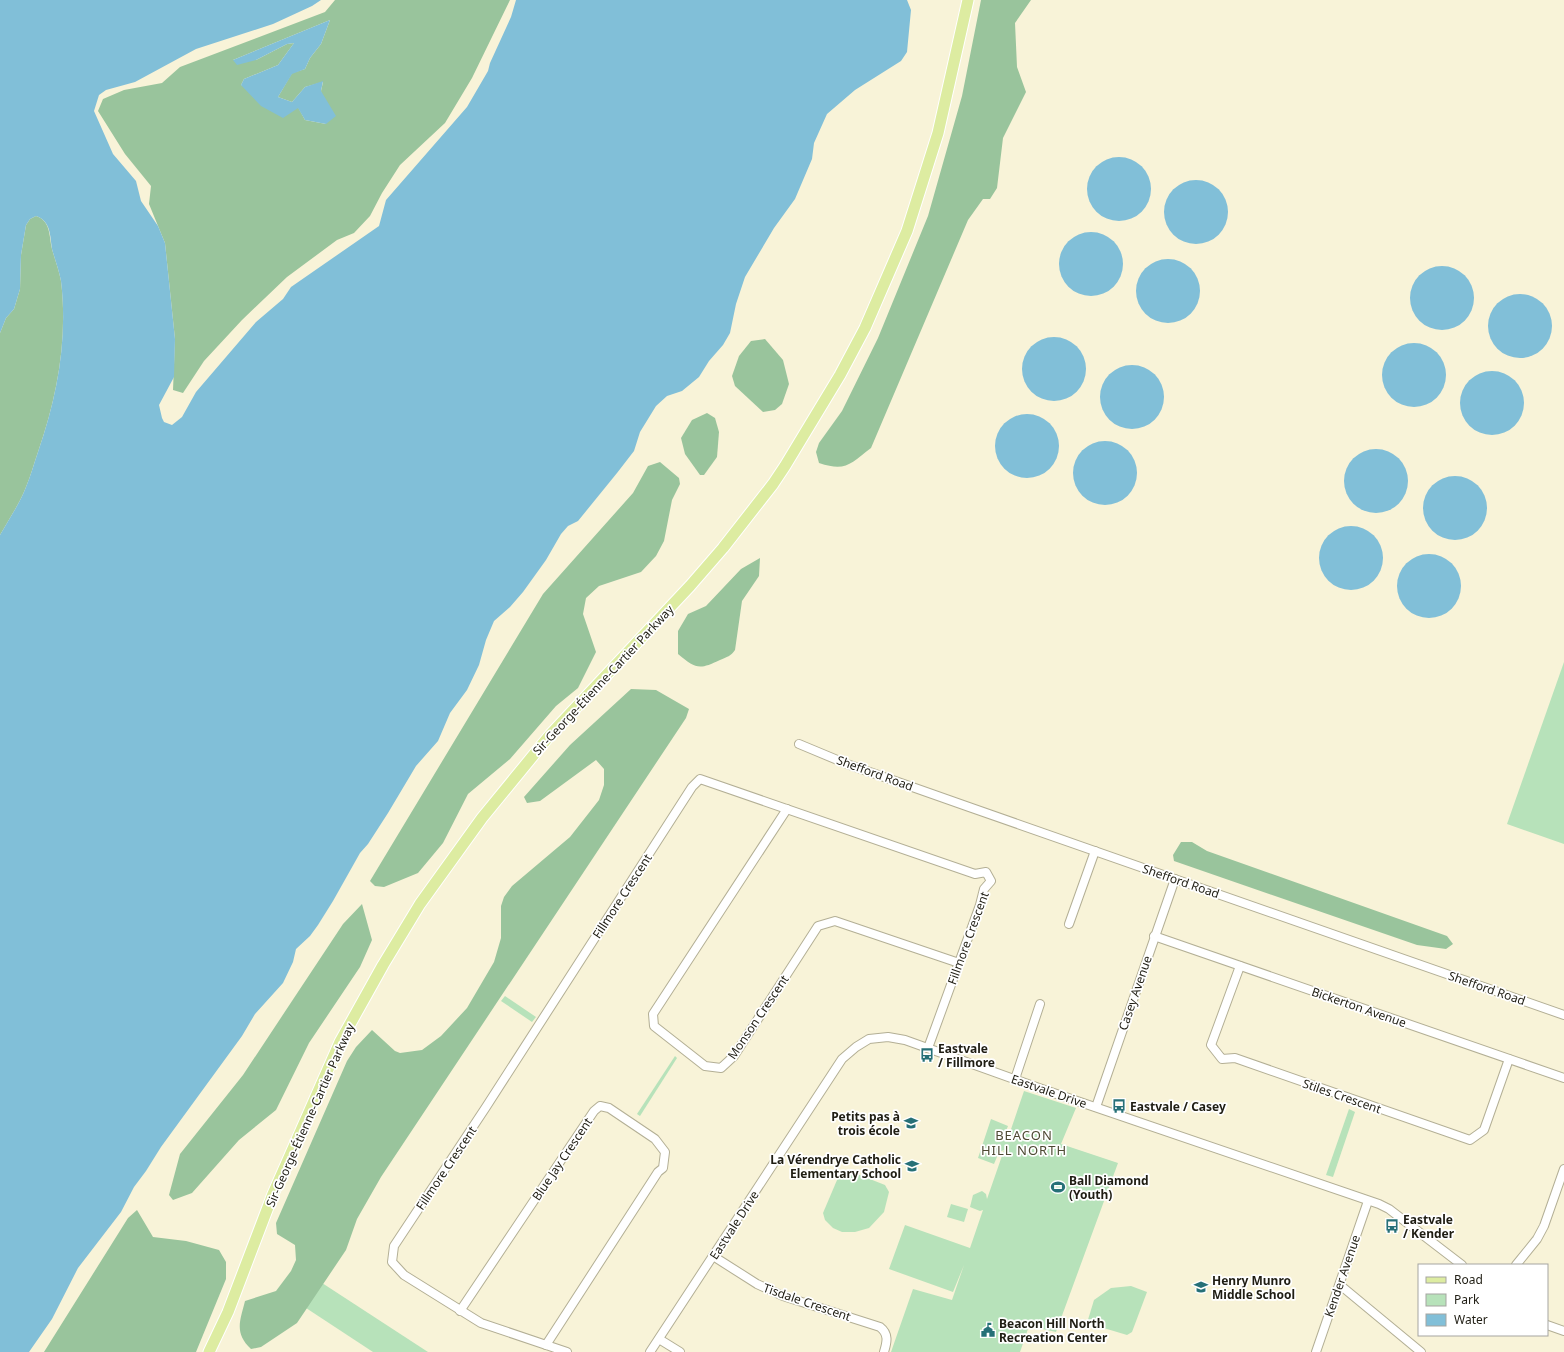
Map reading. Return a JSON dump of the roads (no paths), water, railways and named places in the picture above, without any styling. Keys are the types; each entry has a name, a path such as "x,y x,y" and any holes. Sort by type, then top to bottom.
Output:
{"main road":[{"name":"Sir-George-Étienne-Cartier Parkway","path":"209,1352 228,1312 273,1194 340,1042 383,965 420,904 482,818 550,735 685,591 723,548 777,478 817,416 865,328 907,231 938,133 968,0"}],"street":[{"name":"Shefford Road","path":"799,744 855,766 1564,1015"},
{"name":"Fillmore Crescent","path":"567,1352 481,1323 460,1311 404,1275 392,1262 394,1246 490,1101 692,787 700,779 975,874 986,872 991,881 984,889 980,905 928,1048"},
{"name":"Monson Crescent","path":"787,809 653,1014 654,1026 664,1035 705,1066 721,1068 734,1056 818,926 835,921 959,963"},
{"path":"1069,924 1095,850"},
{"name":"Casey Avenue","path":"1096,1107 1175,879"},
{"name":"Bickerton Avenue","path":"1154,936 1564,1078"},
{"name":"Stiles Crescent","path":"1240,966 1211,1045 1222,1059 1235,1058 1470,1140 1484,1130 1509,1059"},
{"path":"1015,1079 1040,1004"},
{"name":"Eastvale Drive","path":"650,1352 842,1059 856,1047 869,1039 879,1037 905,1040 1389,1209 1461,1264"},
{"name":"Blue Jay Crescent","path":"460,1311 594,1111 600,1106 609,1108 655,1139 665,1152 663,1168 658,1172 546,1344"},
{"path":"1517,1264 1537,1239 1544,1226 1564,1169"},
{"name":"Kender Avenue","path":"1316,1352 1368,1201"},
{"name":"Tisdale Crescent","path":"713,1256 757,1284 783,1296 880,1327 885,1331 887,1337 884,1352"},
{"path":"1340,1285 1417,1351"},
{"path":"1548,1325 1564,1331"},
{"path":"659,1339 680,1352"}],"water":[{"path":"0,0 321,0 312,6 273,24 196,49 135,82 106,90 99,95 94,111 113,154 136,181 141,201 158,226 165,243 175,339 174,377 159,405 164,422 172,425 182,417 196,392 256,322 283,299 291,287 379,226 386,200 467,107 488,71 490,63 511,17 516,0 907,0 911,10 907,52 901,61 855,90 827,114 814,143 812,159 795,199 774,228 745,277 736,304 730,333 723,345 709,361 699,377 682,391 667,396 656,406 640,432 634,451 578,521 568,526 561,534 546,560 523,592 510,607 494,621 486,640 479,665 467,690 450,713 438,741 416,766 388,813 368,844 360,853 318,925 310,936 296,949 293,962 283,983 255,1014 242,1036 161,1147 134,1187 121,1212 78,1268 52,1319 29,1352 0,1352 0,535 24,493 51,410 62,347 63,303 61,281 52,249 49,230 45,221 36,216 30,219 26,225 21,255 20,289 14,309 6,318 0,333"},
{"path":"330,20 321,44 310,58 305,69 292,74 278,97 292,102 305,87 323,81 321,91 336,116 326,124 305,120 298,108 283,118 261,106 241,85 244,79 278,65 294,43 287,44 256,60 237,65 233,60"},
{"path":"1119,157 1131,159 1142,166 1149,177 1151,189 1149,201 1142,212 1131,219 1119,221 1107,219 1096,212 1089,201 1087,189 1089,177 1096,166 1107,159"},
{"path":"1196,180 1208,182 1219,189 1226,200 1228,212 1226,224 1219,235 1208,242 1196,244 1184,242 1173,235 1166,224 1164,212 1166,200 1173,189 1184,182"},
{"path":"1091,232 1103,234 1114,241 1121,252 1123,264 1121,276 1114,287 1103,294 1091,296 1079,294 1068,287 1061,276 1059,264 1061,252 1068,241 1079,234"},
{"path":"1168,259 1180,261 1191,268 1198,279 1200,291 1198,303 1191,314 1180,321 1168,323 1156,321 1145,314 1138,303 1136,291 1138,279 1145,268 1156,261"},
{"path":"1442,266 1454,268 1465,275 1472,286 1474,298 1472,310 1465,321 1454,328 1442,330 1430,328 1419,321 1412,310 1410,298 1412,286 1419,275 1430,268"},
{"path":"1520,294 1532,296 1543,303 1550,314 1552,326 1550,338 1543,349 1532,356 1520,358 1508,356 1497,349 1490,338 1488,326 1490,314 1497,303 1508,296"},
{"path":"1054,337 1066,339 1077,346 1084,357 1086,369 1084,381 1077,392 1066,399 1054,401 1042,399 1031,392 1024,381 1022,369 1024,357 1031,346 1042,339"},
{"path":"1414,343 1426,345 1437,352 1444,363 1446,375 1444,387 1437,398 1426,405 1414,407 1402,405 1391,398 1384,387 1382,375 1384,363 1391,352 1402,345"},
{"path":"1132,365 1144,367 1155,374 1162,385 1164,397 1162,409 1155,420 1144,427 1132,429 1120,427 1109,420 1102,409 1100,397 1102,385 1109,374 1120,367"},
{"path":"1492,371 1504,373 1515,380 1522,391 1524,403 1522,415 1515,426 1504,433 1492,435 1480,433 1469,426 1462,415 1460,403 1462,391 1469,380 1480,373"},
{"path":"1027,414 1039,416 1050,423 1057,434 1059,446 1057,458 1050,469 1039,476 1027,478 1015,476 1004,469 997,458 995,446 997,434 1004,423 1015,416"},
{"path":"1105,441 1117,443 1128,450 1135,461 1137,473 1135,485 1128,496 1117,503 1105,505 1093,503 1082,496 1075,485 1073,473 1075,461 1082,450 1093,443"},
{"path":"1376,449 1388,451 1399,458 1406,469 1408,481 1406,493 1399,504 1388,511 1376,513 1364,511 1353,504 1346,493 1344,481 1346,469 1353,458 1364,451"},
{"path":"1455,476 1467,478 1478,485 1485,496 1487,508 1485,520 1478,531 1467,538 1455,540 1443,538 1432,531 1425,520 1423,508 1425,496 1432,485 1443,478"},
{"path":"1351,526 1363,528 1374,535 1381,546 1383,558 1381,570 1374,581 1363,588 1351,590 1339,588 1328,581 1321,570 1319,558 1321,546 1328,535 1339,528"},
{"path":"1429,554 1441,556 1452,563 1459,574 1461,586 1459,598 1452,609 1441,616 1429,618 1417,616 1406,609 1399,598 1397,586 1399,574 1406,563 1417,556"}],"place":[{"name":"Eastvale / Fillmore","path":"927,1055"},
{"name":"Eastvale / Casey","path":"1119,1106"},
{"name":"Petits pas à trois école","path":"911,1123"},
{"name":"La Vérendrye Catholic Elementary School","path":"912,1166"},
{"name":"Ball Diamond (Youth)","path":"1058,1187"},
{"name":"Eastvale / Kender","path":"1392,1226"},
{"name":"Henry Munro Middle School","path":"1201,1287"},
{"name":"Beacon Hill North Recreation Center","path":"988,1330"}],"district":[{"name":"BEACON HILL NORTH","path":"1024,1142"}]}
